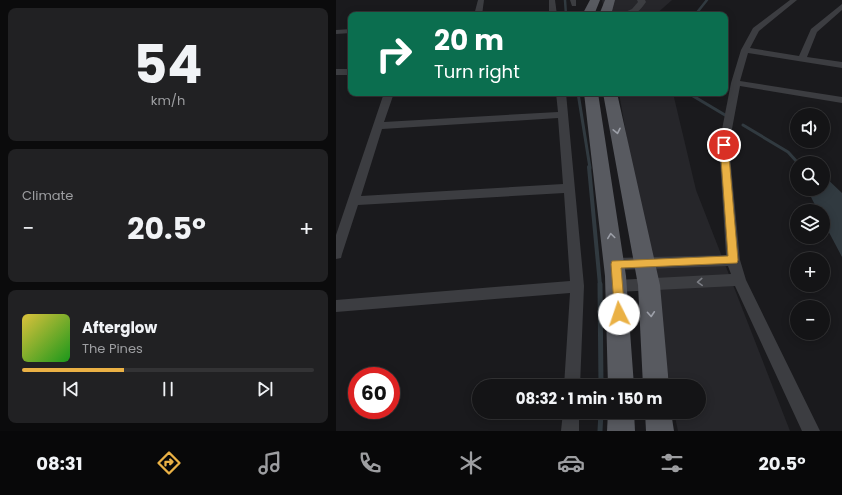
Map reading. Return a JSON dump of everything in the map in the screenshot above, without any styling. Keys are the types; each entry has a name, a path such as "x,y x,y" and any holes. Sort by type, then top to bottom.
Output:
{"main road":[{"path":"589,12 595,0"},
{"path":"606,12 610,0"},
{"path":"591,96 616,264 621,342 621,379"},
{"path":"611,96 649,285 656,379"},
{"path":"621,419 621,431"},
{"path":"659,419 660,431"}],"street":[{"path":"479,12 481,0"},
{"path":"552,0 553,12"},
{"path":"632,12 635,11 642,2 641,0"},
{"path":"794,0 756,30 745,50 735,83 724,145 733,260 739,280 811,431"},
{"path":"802,59 814,31 840,10"},
{"path":"336,32 348,31"},
{"path":"745,50 842,65"},
{"path":"336,72 348,72"},
{"path":"735,83 842,100"},
{"path":"336,254 388,96"},
{"path":"561,96 577,286 572,379"},
{"path":"378,126 563,115"},
{"path":"353,201 570,188"},
{"path":"616,264 733,260"},
{"path":"617,286 739,280"},
{"path":"336,306 577,286"},
{"path":"570,431 571,419"}],"shaded area":[{"path":"602,0 672,0 658,12 604,12"},
{"path":"620,96 674,96 696,190 790,431 678,431 675,419 706,419 706,379 669,379"},
{"path":"830,182 842,193 842,257 830,234 830,204 814,204 810,196 830,196"}],"waterway":[{"path":"565,0 566,12"},
{"path":"697,12 707,0"},
{"path":"578,96 590,168"},
{"path":"693,96 725,115"},
{"path":"743,125 788,152 792,156"},
{"path":"589,167 600,285"},
{"path":"600,284 601,379"},
{"path":"600,431 601,419"}],"route":[{"path":"619,314 616,264 733,260 724,145"}]}
